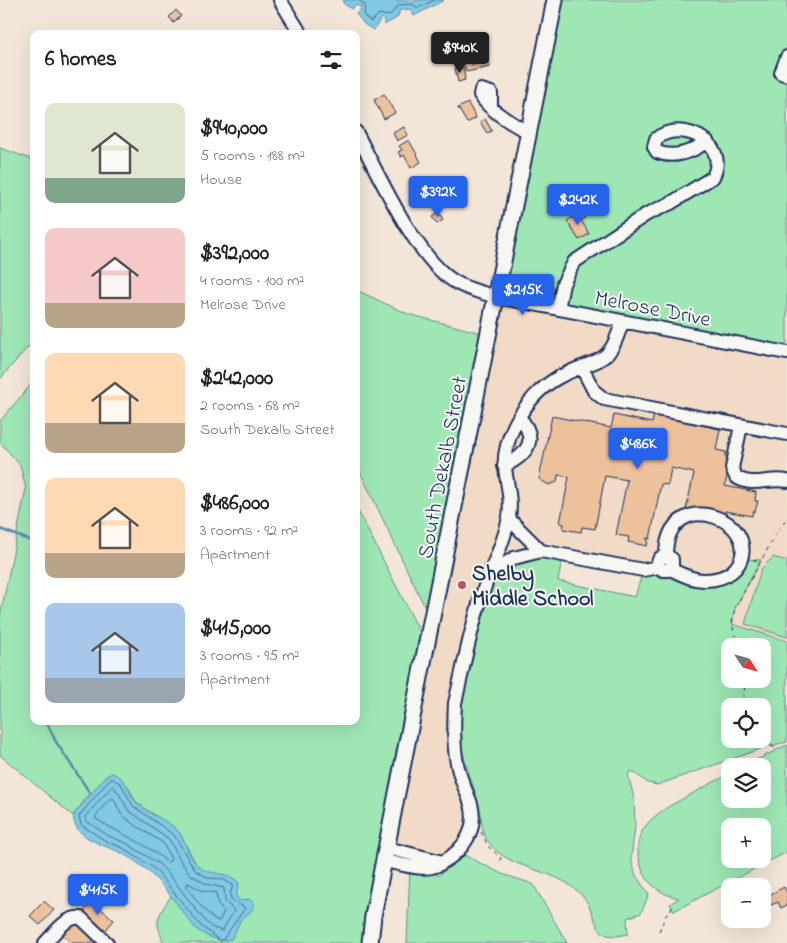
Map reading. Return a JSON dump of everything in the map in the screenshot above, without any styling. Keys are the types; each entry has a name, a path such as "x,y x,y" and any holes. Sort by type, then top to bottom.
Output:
{"main road":[{"name":"South Dekalb Street","path":"370,943 555,0"}],"street":[{"path":"280,0 299,30"},
{"path":"787,57 781,73 787,75"},
{"path":"491,107 508,121 529,132"},
{"name":"Melrose Drive","path":"360,139 408,227 425,253 448,278 457,284 497,297 787,353"},
{"path":"558,309 563,284 574,262 647,214 713,177 717,164 716,154 711,144 707,142"},
{"path":"386,855 443,862 464,846 471,829 471,807 458,768 454,721 455,702 476,616 509,519 510,494 504,466 505,454 514,426 528,404 559,377 598,362 609,353 617,340 622,322"},
{"path":"582,368 594,391 604,399 786,433"},
{"path":"504,466 522,456 529,443 529,431 519,417"},
{"path":"717,421 732,435 733,446 736,448"},
{"path":"741,426 732,468 736,477 752,483 778,479 787,481"},
{"path":"490,573 514,558 540,551 643,570 665,568 700,580 724,577 731,574 742,559 742,544 735,529 728,522 710,515 697,514 684,518 671,530 666,545 666,556 659,559 665,568"},
{"path":"509,519 540,551"},
{"path":"53,940 67,921 75,917 81,918 107,943"}],"path":[{"path":"736,638 732,624 735,608 778,530 787,518"},
{"path":"771,746 778,748"},
{"path":"660,932 666,915 672,906"}],"shaded area":[{"name":"Shelby Middle School","path":"497,297 787,353 787,641 732,624 735,608 760,560 742,559 724,577 541,551 454,721 472,820 448,859 385,861"}],"green space":[{"path":"555,0 787,0 787,353 497,297"},
{"path":"0,148 30,159 30,345 0,379"},
{"path":"360,292 408,314 489,335 432,622 360,471"},
{"path":"30,386 30,725 360,725 360,515 427,646 370,943 164,943 158,926 160,914 195,862 179,832 136,802 128,786 90,793 73,816 0,755 0,617 26,489 20,465 0,442 0,421"},
{"path":"563,555 558,581 635,597 643,570 706,580 742,559 761,560 735,608 732,624 787,641 787,742 771,746 771,698 721,698 721,748 763,748 735,758 721,758 721,763 657,785 648,783 632,771 628,774 634,799 635,826 631,859 636,876 649,894 641,913 627,918 628,934 617,936 603,933 599,929 586,900 577,891 560,879 513,862 503,856 486,838 483,831 480,809 454,721 490,573 514,558"},
{"path":"773,557 787,561 787,637 745,624 761,569"},
{"path":"787,745 787,852 771,860 771,818 721,818 721,868 756,868 737,878 721,878 721,886 674,911 670,904 679,898 661,892 648,880 638,855 638,843 641,833 655,816 664,809 721,779 721,808 771,808 771,758 760,758"},
{"path":"464,855 502,874 533,884 567,943 407,943 410,866 432,868 438,876"}],"water":[{"path":"343,0 444,0 414,16 411,9 400,10 397,18 384,25 384,20 381,18 374,30 365,25 356,14 360,11 361,7 356,5 351,9 343,3"},
{"path":"112,773 124,782 140,806 178,831 197,865 207,871 230,876 235,879 239,883 236,897 241,901 249,899 255,904 251,911 240,921 231,939 213,938 196,929 163,886 145,868 121,853 90,839 77,829 74,822 74,814 106,776"}],"building":[{"path":"176,10 181,16 174,23 169,17"},
{"path":"470,59 472,65 489,61 490,67 466,72 463,60"},
{"path":"463,67 465,80 458,82 455,68"},
{"path":"384,94 395,113 384,119 374,100"},
{"path":"468,103 476,118 467,123 458,108"},
{"path":"485,119 492,131 487,133 480,122"},
{"path":"404,127 408,135 397,141 393,133"},
{"path":"409,140 421,162 411,168 404,155 401,157 398,152 402,150 399,146"},
{"path":"436,188 447,204 438,211 426,195"},
{"path":"581,212 585,218 581,220 589,234 579,240 567,221"},
{"path":"438,213 443,220 437,224 432,217"},
{"path":"614,415 652,423 654,415 720,429 716,450 726,452 725,456 731,457 725,486 756,492 755,501 758,501 752,516 725,511 723,518 686,510 694,473 671,468 668,485 661,484 650,539 646,538 648,540 647,546 628,542 629,537 616,535 627,480 605,476 595,529 582,527 581,532 563,529 564,524 560,523 569,477 558,475 557,482 549,485 539,479 552,416 611,428"},
{"path":"784,887 787,893 787,905 781,908 778,902 771,905 771,894"},
{"path":"44,901 54,910 40,925 30,916"},
{"path":"92,901 114,920 105,931 83,912"},
{"path":"74,920 102,943 72,943 62,934"}],"waterway":[{"path":"0,529 30,540"},
{"path":"48,725 56,742 90,793"}],"place":[{"name":"Shelby Middle School","path":"462,585"}]}
